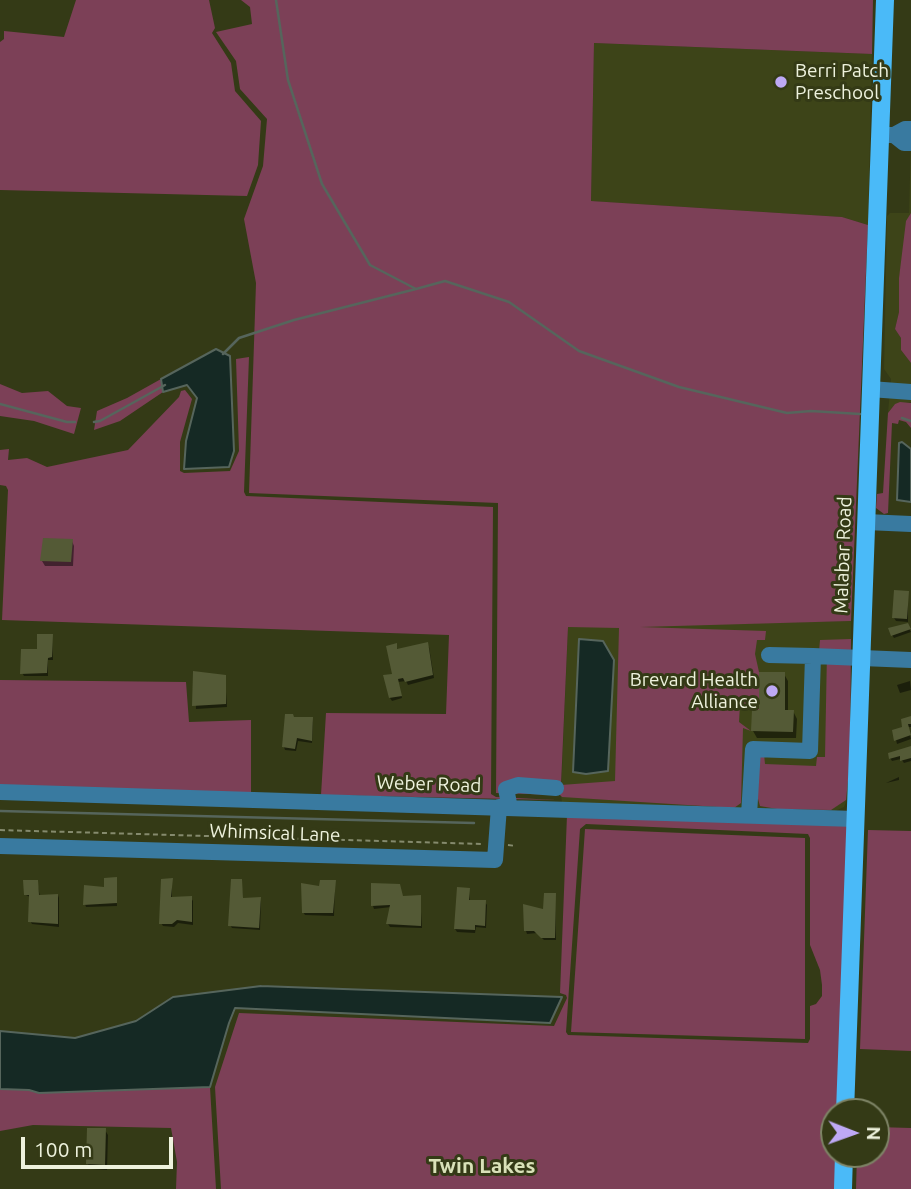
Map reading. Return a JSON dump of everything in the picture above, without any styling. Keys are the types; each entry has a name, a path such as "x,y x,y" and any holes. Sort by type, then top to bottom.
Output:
{"main road":[{"name":"Malabar Road","path":"846,1098 870,389 887,135 886,0"},
{"path":"843,1189 844,1168"}],"street":[{"path":"887,135 911,129"},
{"path":"887,135 904,143 911,143"},
{"path":"870,389 911,392"},
{"path":"866,522 911,524"},
{"path":"769,655 911,660"},
{"path":"749,815 753,749 810,751 813,656"},
{"path":"495,844 506,789 518,785 556,788"},
{"name":"Weber Road","path":"0,792 856,819"},
{"name":"Whimsical Lane","path":"0,846 483,861 495,860 495,844"}],"path":[{"path":"0,830 516,846"}],"shaded area":[{"path":"76,0 209,0 215,28 212,33 231,63 235,91 261,121 258,165 247,196 0,190 0,42 4,39 4,31 64,37"},
{"path":"241,0 873,0 872,54 594,43 591,201 842,217 868,225 851,621 640,627 766,631 765,640 757,640 755,654 759,672 759,710 752,710 740,704 739,722 751,731 743,728 741,803 734,808 496,793 498,503 249,493 256,283 244,219 263,166 267,119 240,89 236,61 216,32 252,24 250,7","holes":["568,627 619,628 615,781 561,785"]},
{"path":"594,43 872,54 868,225 842,217 591,201"},
{"path":"911,140 911,214 899,278 899,312 895,329 901,338 901,350 911,363 911,402 895,404 888,413 891,379 884,369 887,216 890,213 909,213"},
{"path":"911,213 911,363 901,350 901,338 895,329 899,312 899,278 906,221"},
{"path":"249,357 246,496 493,507 491,794 496,797 557,800 321,795 326,713 446,714 449,635 2,620 8,490 6,486 0,485 0,450 9,449 8,460 27,458 47,467 128,450 179,397 181,391 185,390 192,399 180,442 180,471 230,471 239,451 236,359"},
{"path":"161,379 163,392 120,421 94,430 97,411"},
{"path":"0,384 22,393 48,391 67,406 81,408 74,434 34,421 0,416"},
{"path":"900,402 911,403 911,428 906,422 899,420 898,424 892,423 888,513 884,514 876,508 877,494 883,493 888,413"},
{"path":"851,621 850,792 844,807 835,811 562,803 568,627"},
{"path":"851,639 850,761 846,800 831,810 760,806 753,781 756,758 764,754 765,764 816,766 817,757 825,757 827,652 819,652 820,640"},
{"path":"0,680 186,682 189,722 251,720 251,794 0,786"},
{"path":"567,815 849,824 840,1098 820,1098 820,1168 838,1168 837,1189 221,1189 215,1087 239,1013 554,1026 566,995 560,993","holes":["586,824 808,834 810,945 820,970 822,996 816,1004 810,1006 808,1043 568,1035 566,1032 580,829"]},
{"path":"585,829 805,838 805,1039 571,1032"},
{"path":"868,830 911,831 911,1051 860,1049"},
{"path":"210,1087 216,1189 176,1189 177,1162 171,1128 33,1125 0,1131 0,1090"},
{"path":"890,1127 911,1128 911,1189 856,1189 857,1168 890,1168"}],"water":[{"path":"216,349 230,356 234,451 229,467 184,469 186,441 197,398 187,385 163,392 161,379"},
{"path":"902,442 911,449 911,502 897,500 899,443"},
{"path":"579,639 603,641 614,660 608,771 586,774 573,772"},
{"path":"261,986 562,997 550,1023 235,1008 210,1087 39,1093 0,1089 0,1031 75,1038 136,1021 173,997"}],"building":[{"path":"43,538 73,539 71,562 40,561"},
{"path":"894,590 909,591 907,619 892,618"},
{"path":"908,623 911,629 891,636 888,628"},
{"path":"37,634 53,634 52,657 48,658 47,673 20,674 21,649 37,649"},
{"path":"428,642 433,675 405,682 403,678 398,679 402,696 389,698 383,675 392,674 386,646 397,643 397,649"},
{"path":"193,671 226,675 226,704 192,706"},
{"name":"Brevard Health Alliance","path":"759,672 785,672 785,710 794,710 793,732 751,731 752,710 759,710"},
{"path":"285,714 313,717 312,741 297,738 295,749 282,747"},
{"path":"911,716 911,724 908,724 911,735 894,741 892,730 902,727 901,719"},
{"path":"911,746 911,758 900,761 900,756 889,759 888,753"},
{"path":"117,877 117,903 83,905 84,885 104,887 104,878"},
{"path":"173,878 171,897 192,896 192,922 177,920 172,924 159,924 161,879"},
{"path":"231,879 242,879 243,898 261,897 259,928 228,926"},
{"path":"23,880 38,880 39,895 58,894 58,924 28,922 29,895 24,895"},
{"path":"320,880 336,880 333,913 302,913 301,883 319,886"},
{"path":"371,883 400,884 403,896 421,895 421,926 386,924 390,905 371,906"},
{"path":"457,887 470,888 469,900 486,900 485,926 475,925 475,930 454,929"},
{"path":"544,893 556,893 555,938 541,938 534,931 524,931 523,904 543,909"},
{"path":"87,1128 106,1128 105,1165 86,1164"}],"waterway":[{"path":"276,0 288,80 322,184 370,265 416,289 445,281 509,302 579,351 679,387 787,413 811,411 860,414"},
{"path":"223,354 239,338 294,320 416,289"},
{"path":"94,422 165,385"},
{"path":"0,404 75,422"},
{"path":"902,418 911,421"},
{"path":"0,811 474,823"}],"place":[{"name":"Berri Patch Preschool","path":"781,82"},
{"name":"Brevard Health Alliance","path":"772,691"}],"district":[{"name":"Twin Lakes","path":"482,1166"}]}
